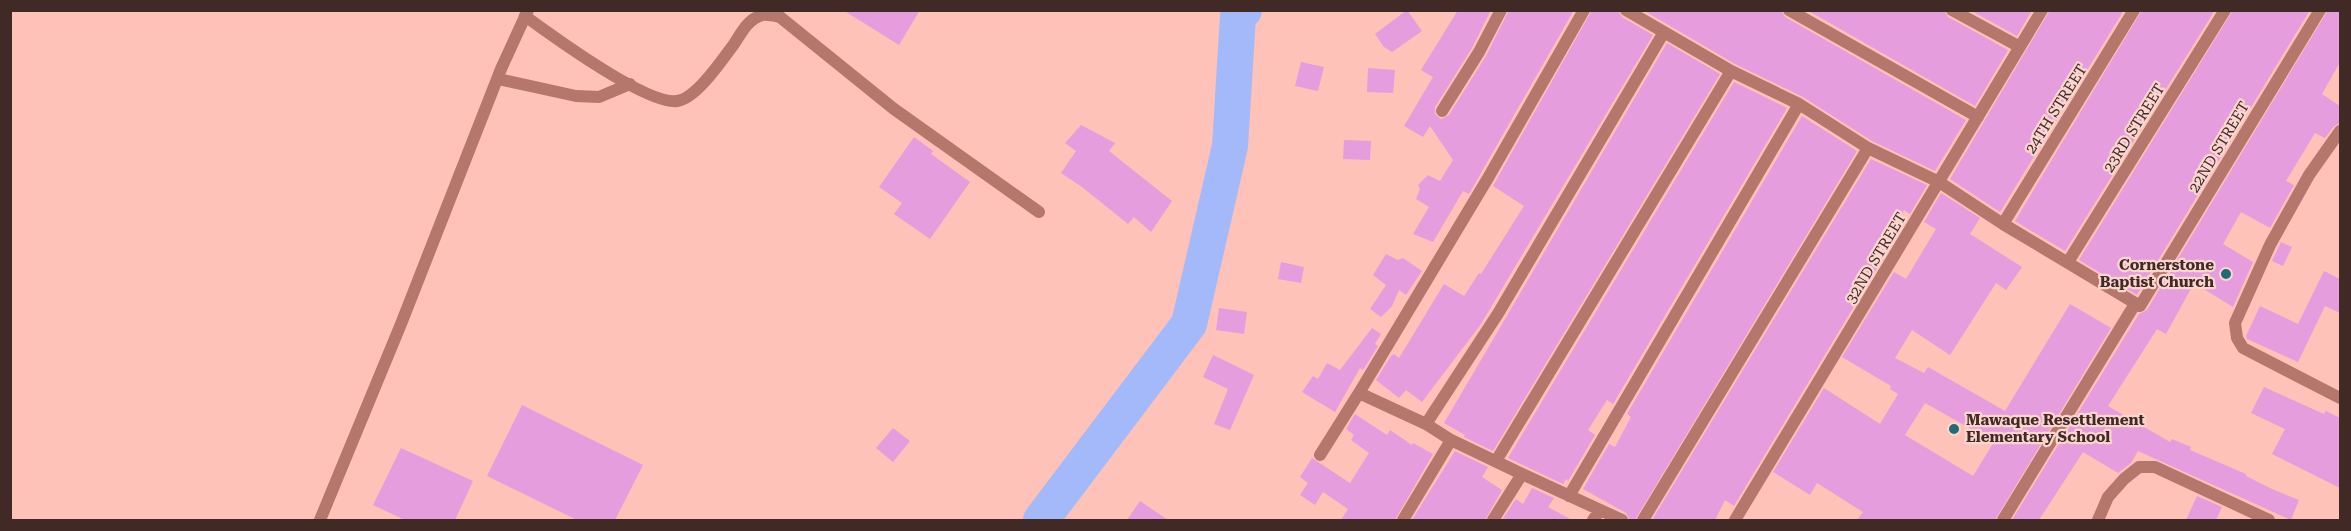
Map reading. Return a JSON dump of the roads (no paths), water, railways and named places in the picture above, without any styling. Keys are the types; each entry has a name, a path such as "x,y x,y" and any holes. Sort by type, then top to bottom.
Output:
{"street":[{"path":"1442,111 1502,10"},
{"path":"1320,455 1488,178 1584,10"},
{"path":"1626,10 1731,71 1799,104 1869,148 1939,182 2003,224 2140,302"},
{"path":"1788,10 1978,117"},
{"path":"1952,10 2020,47"},
{"name":"32ND STREET","path":"1735,520 2042,10"},
{"name":"24TH STREET","path":"2003,224 2134,10"},
{"name":"23RD STREET","path":"2068,262 2225,10"},
{"name":"22ND STREET","path":"2003,520 2320,10"},
{"path":"320,520 526,13 579,55 655,97 676,102 692,95 734,44 747,23 764,15 780,17 894,109 1040,212"},
{"path":"1426,424 1498,312 1664,32"},
{"path":"1496,461 1731,71"},
{"path":"498,79 576,96 599,97 630,84"},
{"path":"1569,496 1799,104"},
{"path":"2340,131 2309,175 2270,245 2235,323 2237,338 2242,348 2340,398"},
{"path":"1643,520 1869,148"},
{"path":"1359,393 1569,496 1597,515 1622,520"},
{"path":"1403,520 1451,440"},
{"path":"2098,520 2108,497 2124,479 2139,467 2155,467 2269,520"},
{"path":"1493,520 1522,474"}],"waterway":[{"path":"1041,520 1189,324 1230,146 1238,16 1244,10"}],"place":[{"name":"Cornerstone Baptist Church","path":"2226,274"},
{"name":"Mawaque Resettlement Elementary School","path":"1954,429"}]}
